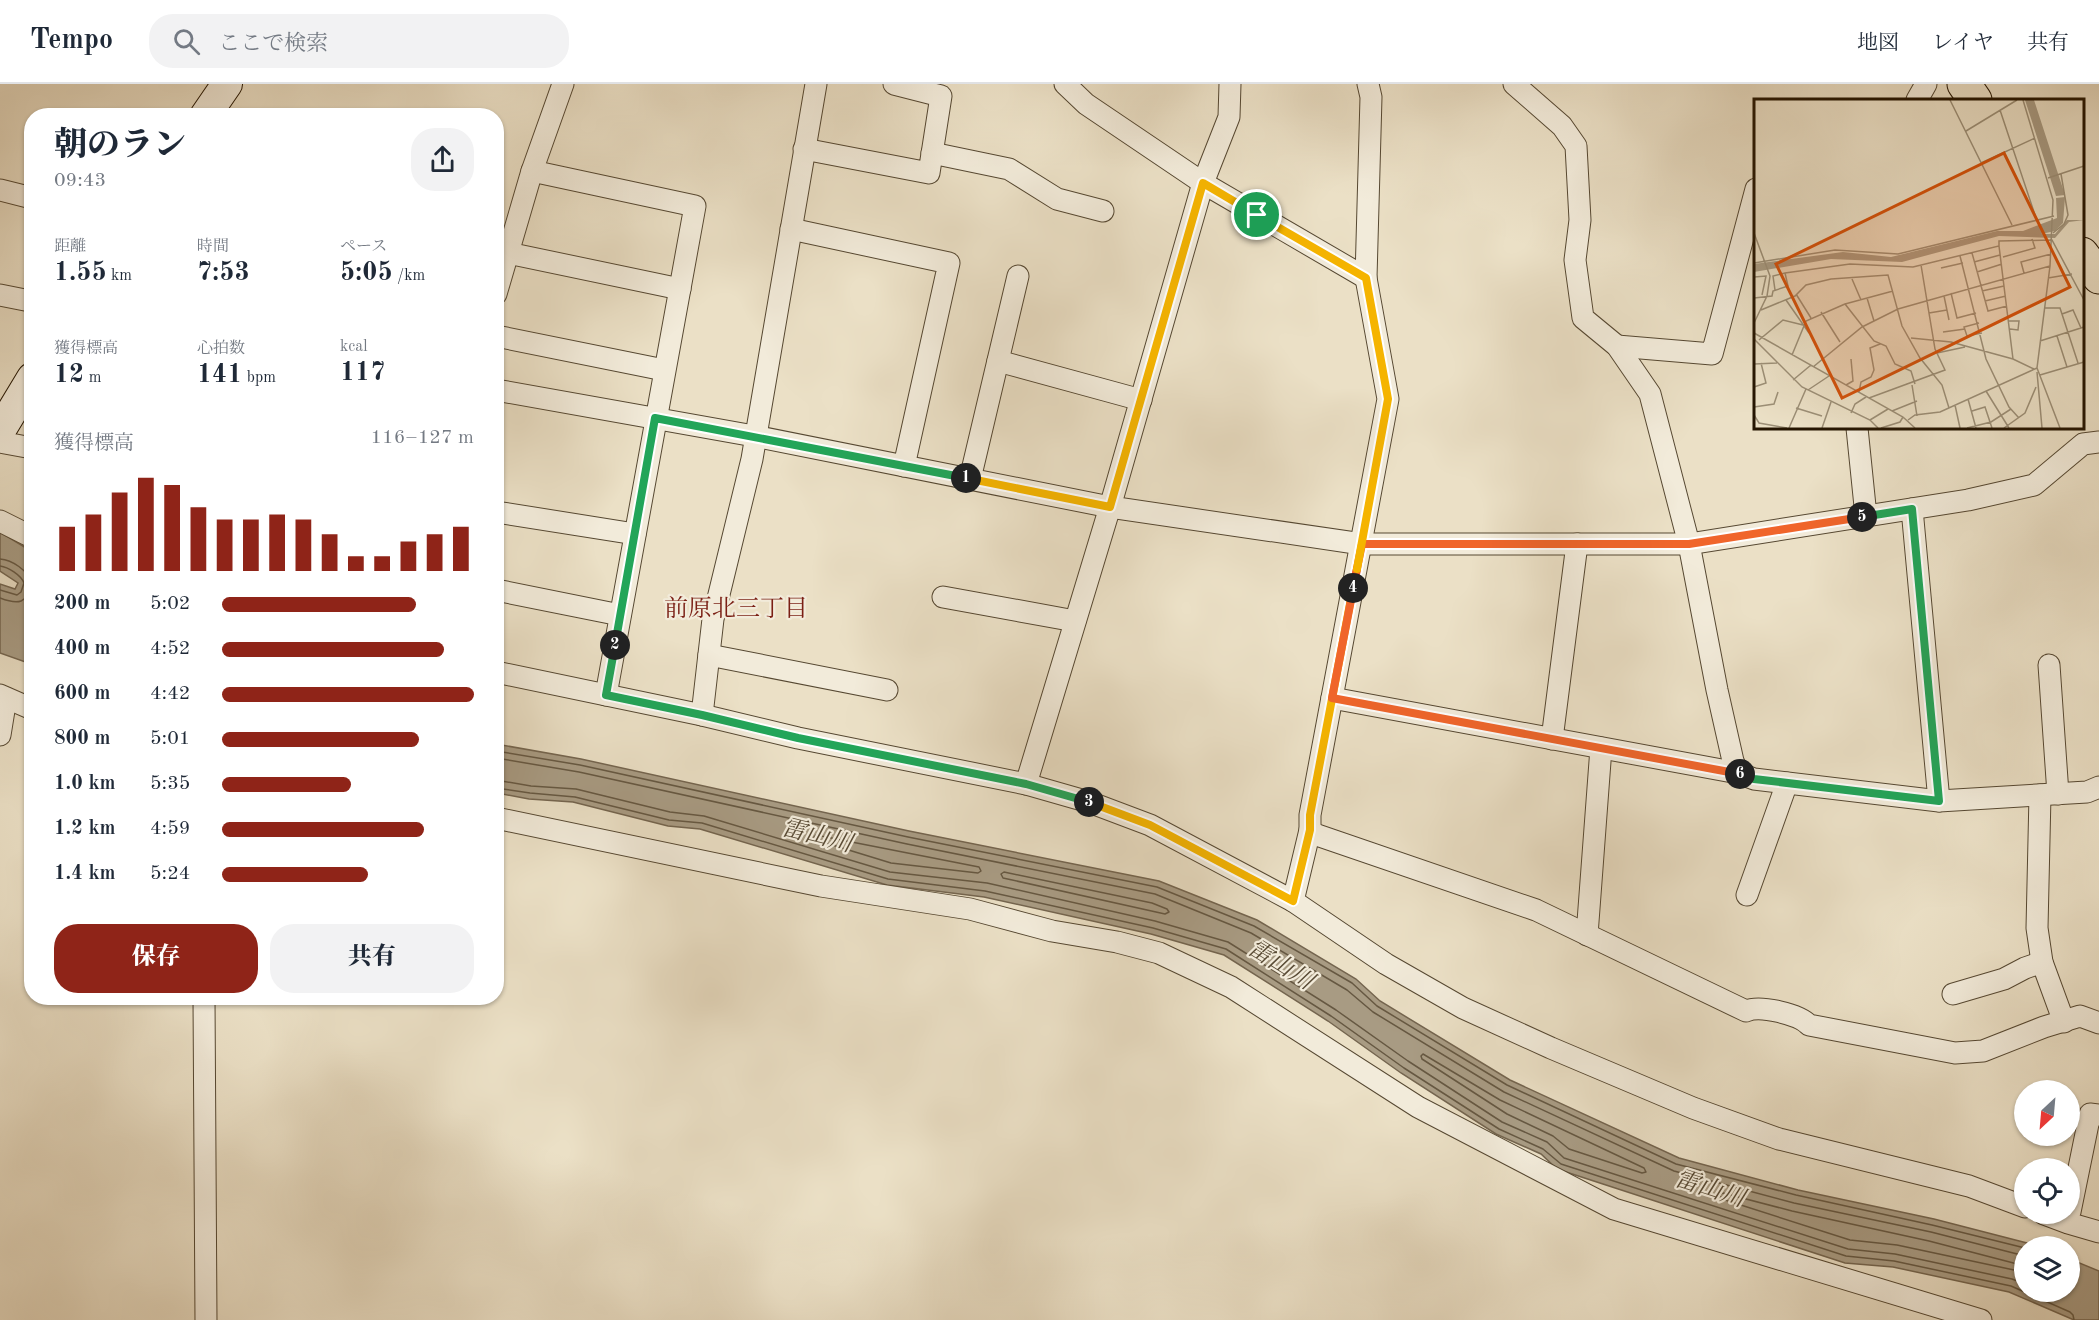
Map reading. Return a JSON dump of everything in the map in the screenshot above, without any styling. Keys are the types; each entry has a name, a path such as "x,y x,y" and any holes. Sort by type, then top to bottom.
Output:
{"main road":[{"path":"210,108 226,84"},
{"path":"1964,84 1974,99"},
{"path":"2084,257 2099,278"},
{"path":"0,431 24,398"}],"street":[{"path":"504,267 532,171 563,84"},
{"path":"702,715 713,619 752,459 754,436 816,84"},
{"path":"804,149 928,172 941,96 894,84"},
{"path":"1065,84 1086,104 1203,183 1366,278"},
{"path":"1026,784 1142,400 1203,183 1229,117 1230,84"},
{"path":"1293,901 1310,830 1310,815 1388,399 1366,278 1371,97 1368,84"},
{"path":"1514,84 1562,126 1576,146 1580,220 1575,260 1583,318 1617,346 1650,394 1689,544 1717,690 1733,761 1738,773"},
{"path":"1918,99 1926,84"},
{"path":"932,153 1009,169 1057,199 1103,211"},
{"path":"532,171 695,206 606,695"},
{"path":"0,190 24,196"},
{"path":"1617,346 1712,354 1754,193"},
{"path":"791,229 949,263 904,466"},
{"path":"508,253 680,289"},
{"path":"970,479 1018,276"},
{"path":"0,295 24,300"},
{"path":"504,338 664,370"},
{"path":"998,361 1142,400"},
{"path":"504,391 754,436 1110,507 1362,544 1689,544 1968,500 2034,485 2083,444 2099,442"},
{"path":"1857,429 1866,516"},
{"path":"0,442 24,446"},
{"path":"1912,509 1939,801"},
{"path":"504,513 635,534"},
{"path":"0,521 24,533"},
{"path":"1552,739 1577,544"},
{"path":"504,592 620,615"},
{"path":"943,597 1075,621"},
{"path":"709,656 887,690"},
{"path":"2049,665 2049,794 2037,928 2042,962 2064,1022"},
{"path":"504,674 702,715 798,738 1026,784 1089,802 1150,825 1293,901 1386,964 1463,1008 1551,1048 1693,1108 1779,1139 1969,1186 2014,1203"},
{"path":"0,735 3,697 24,706"},
{"path":"1332,698 1738,773 1754,779 1939,801 2087,792 2099,787"},
{"path":"1587,935 1601,748"},
{"path":"1747,896 1787,783"},
{"path":"504,820 821,886 970,909 1052,931 1117,942 1159,953 1231,987 1418,1107 1614,1209 1981,1320"},
{"path":"1310,830 1536,910 1746,1011 1755,1008 1799,1016 1809,1025 1954,1053 1983,1052 2044,1027 2080,1016 2099,1023"},
{"path":"1953,994 2004,979 2042,962"},
{"path":"204,1005 206,1320"},
{"path":"2080,1163 2090,1114 2099,1115"},
{"path":"2080,1222 2099,1232"}],"water":[{"path":"0,532 24,547 24,662 0,653 0,584 15,589 18,583 0,571"},
{"name":"雷山川","path":"504,745 581,759 909,831 1159,881 1257,920 1356,979 1380,1001 1510,1080 1679,1158 1798,1190 1934,1219 2014,1240 2014,1294 1893,1267 1845,1263 1557,1169 1541,1154 1496,1134 1401,1073 1328,1021 1224,955 1151,934 984,897 887,885 700,829 668,826 573,802 529,799 504,794"},
{"path":"2080,1263 2099,1271 2099,1320 2074,1320 2032,1302 2080,1302"}],"district":[{"name":"前原北三丁目","path":"736,608"}],"route":[{"path":"1257,215 1203,183 1110,507 655,418 606,695 798,738 1026,784 1089,802 1150,825 1293,901 1310,830 1310,815 1362,544 1689,544 1912,509 1939,801 1754,779 1738,773 1332,698 1388,399 1366,278 1257,215"}]}
